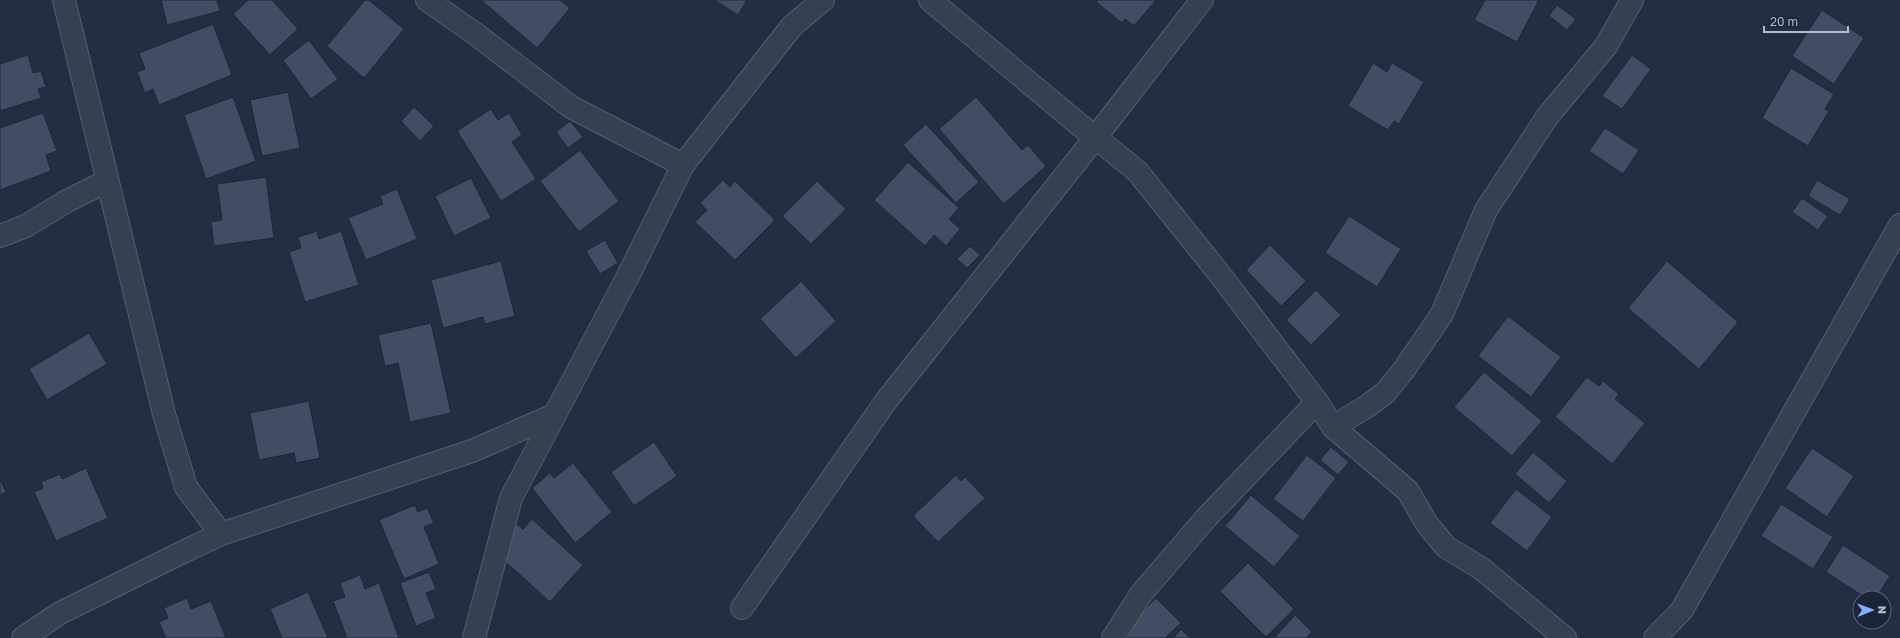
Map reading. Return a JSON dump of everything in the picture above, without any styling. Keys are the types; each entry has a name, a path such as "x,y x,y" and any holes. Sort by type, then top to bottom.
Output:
{"street":[{"path":"64,0 164,414 186,487 222,534"},
{"path":"427,0 477,35 571,107 683,165"},
{"path":"474,638 511,498 628,276 683,165 792,26 823,0"},
{"path":"930,0 1095,138 1137,171 1218,272 1317,402 1333,427 1408,491 1427,524 1446,547 1482,569 1565,638"},
{"path":"742,608 886,400 1095,138 1202,0"},
{"path":"1333,427 1366,407 1385,393 1403,371 1442,314 1486,210 1547,117 1606,46 1632,0"},
{"path":"0,236 26,226 67,200 107,181"},
{"path":"1655,638 1682,610 1900,225"},
{"path":"1112,638 1141,594 1207,517 1317,402"},
{"path":"23,638 60,613 222,534 472,451 554,415"}],"building":[{"path":"161,0 217,0 220,11 167,25"},
{"path":"248,0 272,0 298,29 270,55 233,14"},
{"path":"365,0 369,0 404,29 364,78 327,46"},
{"path":"481,0 560,0 570,8 537,48"},
{"path":"714,0 747,0 738,15"},
{"path":"1098,0 1156,0 1134,26 1125,19 1122,23 1096,2"},
{"path":"1485,0 1539,0 1517,42 1474,20"},
{"path":"1557,5 1576,19 1567,30 1549,16"},
{"path":"1822,10 1864,38 1834,84 1792,56"},
{"path":"213,24 232,75 159,105 153,89 145,93 137,72 145,69 139,53"},
{"path":"309,40 338,79 311,99 283,60"},
{"path":"28,55 33,73 41,71 46,87 38,89 41,98 0,111 0,64"},
{"path":"1632,55 1651,69 1622,109 1602,96"},
{"path":"1373,63 1387,72 1392,63 1424,82 1399,124 1394,121 1388,130 1348,106"},
{"path":"1791,68 1834,94 1825,109 1829,111 1808,146 1762,118"},
{"path":"288,92 300,148 262,156 250,100"},
{"path":"233,97 256,161 206,179 184,115"},
{"path":"976,97 1022,150 1028,145 1046,166 1004,204 939,129"},
{"path":"414,107 434,126 420,141 401,121"},
{"path":"491,109 498,120 509,113 522,135 512,142 536,179 501,201 457,131"},
{"path":"43,113 57,151 46,155 51,171 0,190 0,128"},
{"path":"570,121 583,137 568,148 556,132"},
{"path":"926,124 979,182 956,203 903,145"},
{"path":"1605,128 1639,150 1623,174 1589,151"},
{"path":"580,150 619,201 579,232 540,181"},
{"path":"908,162 959,208 949,219 960,229 946,246 934,235 925,246 874,200"},
{"path":"266,177 274,238 214,246 211,222 222,220 217,184"},
{"path":"471,178 491,218 454,236 435,196"},
{"path":"723,180 730,187 735,181 775,220 735,260 695,222 707,210 700,203"},
{"path":"1817,180 1850,199 1840,215 1808,196"},
{"path":"817,181 846,209 811,244 782,216"},
{"path":"397,189 417,239 366,260 348,218 383,204 380,196"},
{"path":"1802,198 1828,216 1818,230 1792,212"},
{"path":"1349,216 1401,249 1377,287 1325,253"},
{"path":"317,231 319,239 341,231 359,285 305,302 289,252 301,248 298,237"},
{"path":"605,240 618,263 600,274 586,251"},
{"path":"1270,245 1306,281 1281,306 1246,270"},
{"path":"970,246 980,255 967,268 957,259"},
{"path":"501,261 515,316 485,324 483,317 443,328 431,280"},
{"path":"1667,261 1738,322 1699,369 1628,308"},
{"path":"801,281 836,321 796,358 760,319"},
{"path":"1316,290 1341,315 1311,345 1286,320"},
{"path":"1508,316 1561,357 1531,397 1478,356"},
{"path":"431,323 451,413 410,422 398,363 385,366 378,335"},
{"path":"89,333 107,364 47,400 29,369"},
{"path":"1484,372 1542,421 1512,456 1454,407"},
{"path":"1587,377 1599,386 1603,381 1619,394 1615,399 1645,423 1612,464 1555,417"},
{"path":"309,401 320,458 296,463 294,453 259,460 250,413"},
{"path":"654,442 677,476 634,506 611,472"},
{"path":"1331,447 1349,462 1338,475 1320,460"},
{"path":"1812,448 1854,476 1827,517 1785,488"},
{"path":"1533,452 1567,481 1549,503 1515,474"},
{"path":"1307,455 1336,478 1303,521 1273,499"},
{"path":"573,463 612,512 575,543 532,488 550,473 554,478"},
{"path":"86,468 108,518 56,541 34,492 43,488 41,482 60,474 62,479"},
{"path":"956,475 961,481 965,477 985,498 938,542 913,516"},
{"path":"0,479 6,492 0,495"},
{"path":"1516,489 1552,517 1527,551 1490,523"},
{"path":"1251,495 1300,536 1274,567 1225,526"},
{"path":"1781,504 1833,537 1813,569 1761,536"},
{"path":"415,505 418,512 427,508 434,523 424,527 439,564 404,579 379,520"},
{"path":"532,519 583,565 550,602 499,556 512,541 506,536 517,524 523,529"},
{"path":"1843,545 1890,576 1881,590 1854,590 1826,572"},
{"path":"1248,563 1294,609 1266,637 1220,591"},
{"path":"429,572 436,589 426,593 436,618 416,626 400,583"},
{"path":"360,575 365,589 379,583 399,638 347,638 333,601 345,597 340,583"},
{"path":"308,592 328,638 282,638 270,609"},
{"path":"187,598 191,609 211,601 226,638 166,638 159,622 168,618 164,608"},
{"path":"1156,598 1181,623 1165,638 1124,638 1120,634"},
{"path":"1295,615 1312,632 1306,638 1274,638"},
{"path":"1181,629 1190,638 1173,638"}]}
